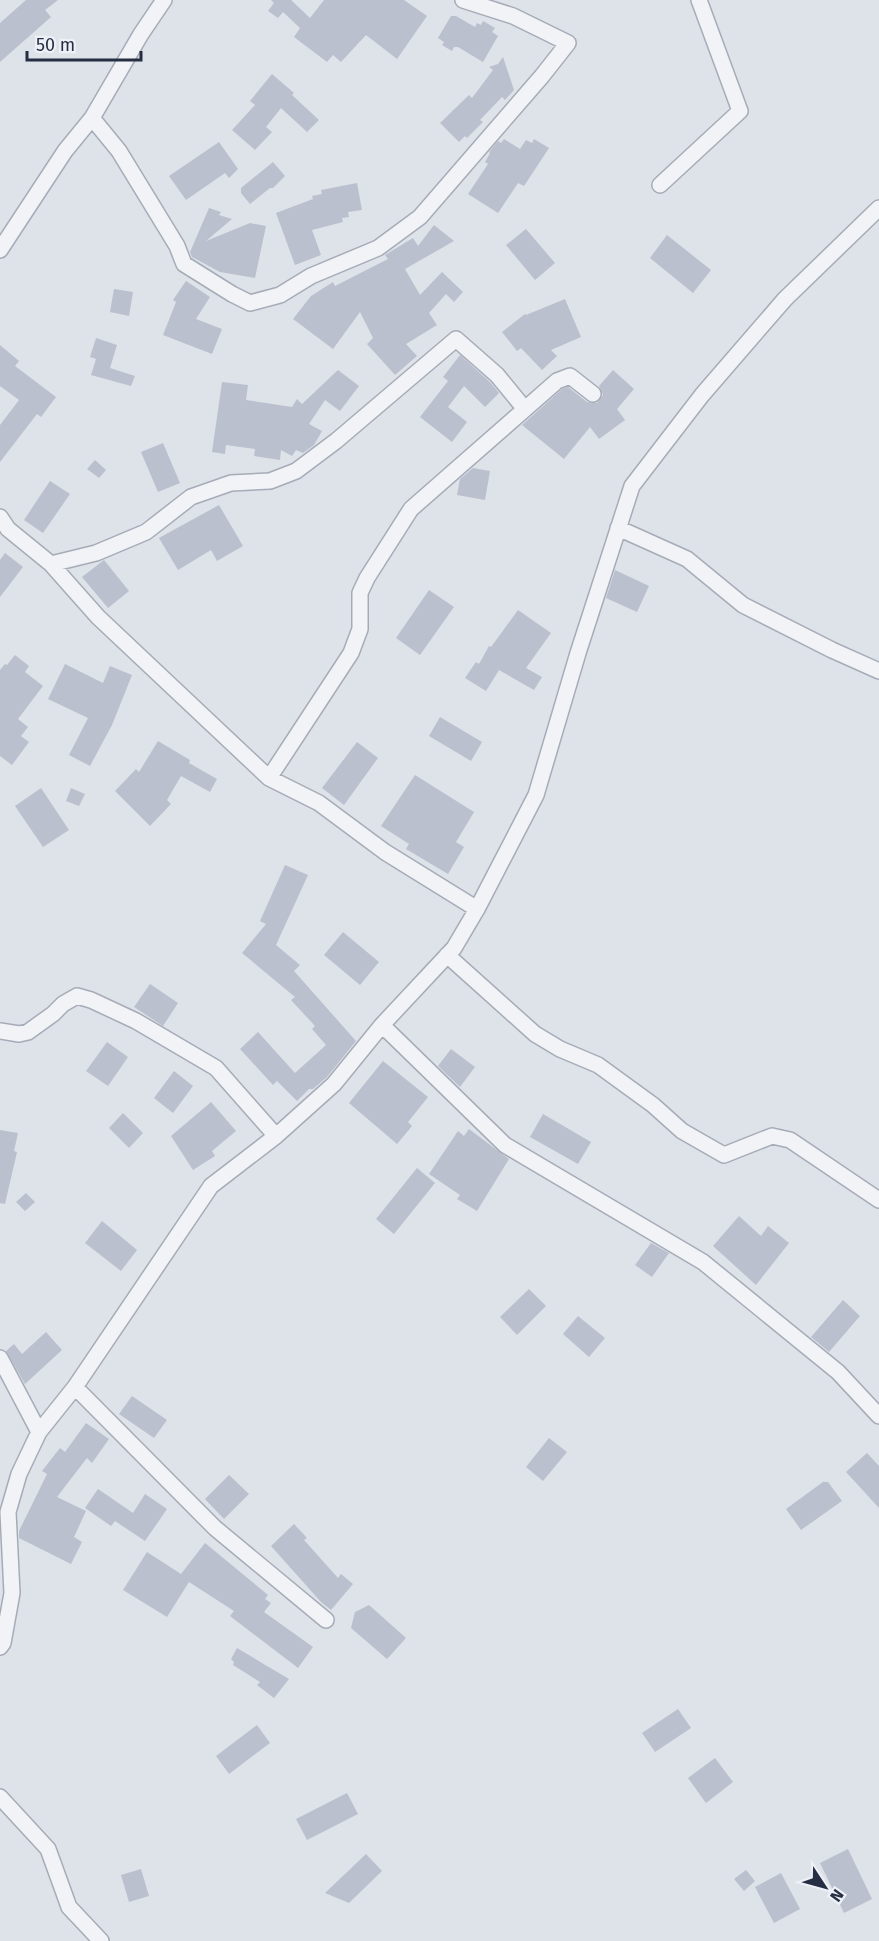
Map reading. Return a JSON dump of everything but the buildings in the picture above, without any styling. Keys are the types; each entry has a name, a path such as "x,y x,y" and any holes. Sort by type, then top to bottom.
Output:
{"street":[{"path":"0,250 65,151 92,118 141,34 164,0"},
{"path":"92,118 119,151 177,246 183,264 250,303 280,295 311,276 378,248 420,217 568,43 513,16 463,0"},
{"path":"660,185 740,111 699,0"},
{"path":"0,1647 3,1643 12,1593 8,1512 19,1474 39,1432 75,1387 211,1186 276,1136 334,1084 382,1025 454,948 477,909 536,795 578,653 632,486 702,395 785,299 879,208"},
{"path":"51,564 96,553 146,532 191,497 231,483 270,481 296,471 336,441 456,339 497,375 524,408"},
{"path":"269,778 351,653 360,628 360,593 396,530 411,509 557,381 570,376 593,394"},
{"path":"2,528 51,564 98,617 269,778 319,803 385,852 477,909"},
{"path":"618,528 687,559 743,605 879,671"},
{"path":"447,955 535,1034 560,1049 598,1065 653,1105 682,1131 724,1155 772,1136 790,1140 879,1200"},
{"path":"0,1031 19,1034 28,1032 63,1004 77,996 91,1000 136,1021 216,1068 276,1136"},
{"path":"382,1025 505,1145 703,1262 838,1372 879,1416"},
{"path":"0,1358 39,1432"},
{"path":"75,1387 215,1528 326,1620"},
{"path":"0,1797 48,1849 69,1907 101,1941"}]}
